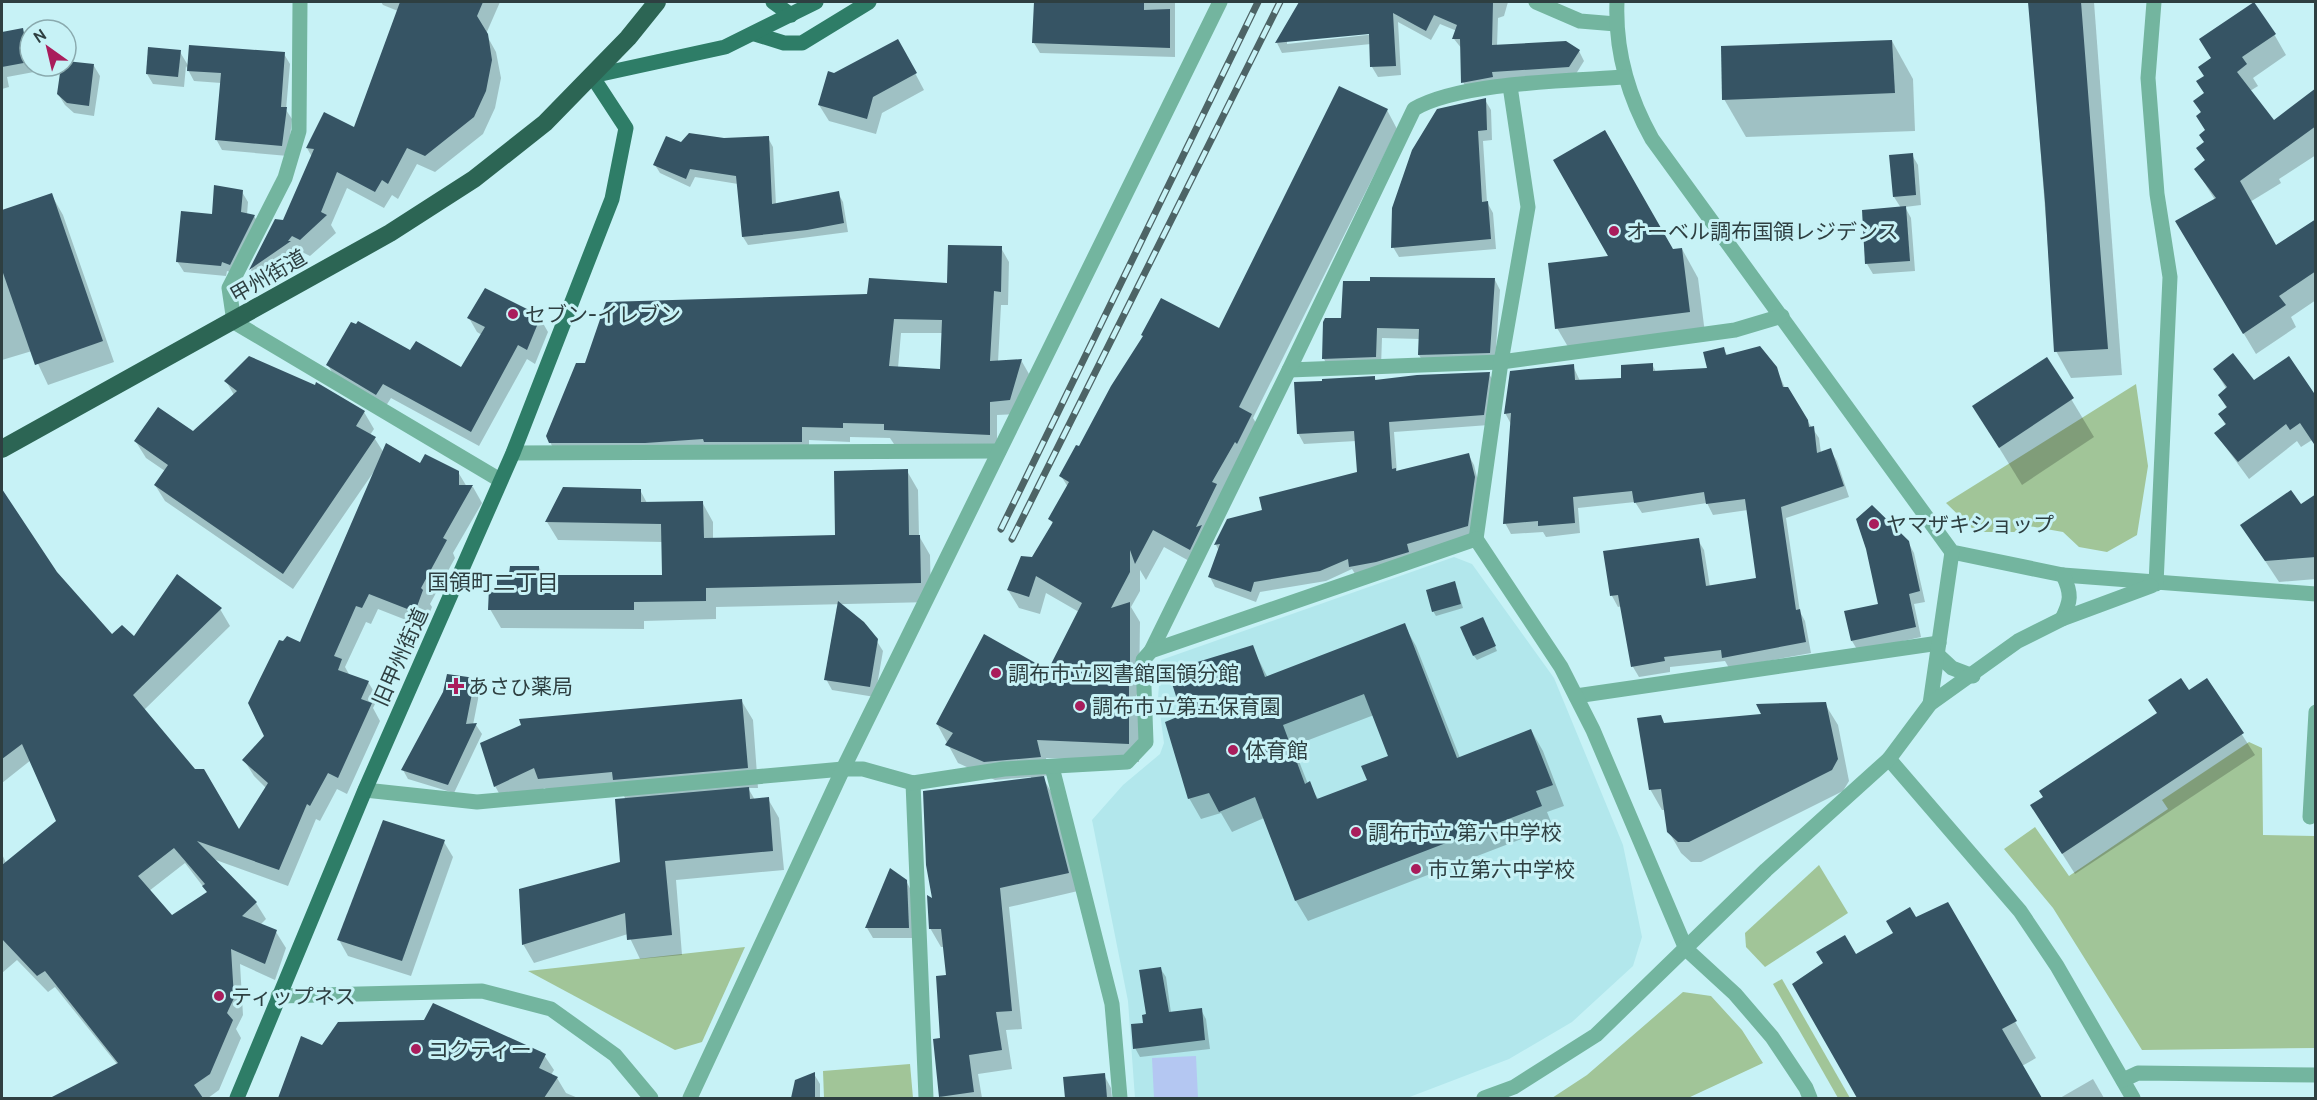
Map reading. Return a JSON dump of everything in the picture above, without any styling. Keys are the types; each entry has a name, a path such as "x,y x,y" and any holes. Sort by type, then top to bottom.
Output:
{"highway":[{"name":"甲州街道","path":"2,449 234,322 399,227 474,179 544,123 628,39 657,2"}],"main road":[{"path":"773,2 791,15"},
{"path":"791,15 800,2"},
{"path":"592,76 724,47 755,34 816,2"},
{"path":"755,34 784,43 802,43 869,2"},
{"name":"旧甲州街道","path":"237,1098 365,790 513,453 612,199 626,128 592,76"}],"street":[{"path":"300,2 299,131 285,178 229,288 234,322 500,480"},
{"path":"690,1098 843,769 1220,2"},
{"path":"1536,2 1580,21 1616,24"},
{"path":"1617,2 1616,24 1625,77 1636,110 1672,170 1782,316 1952,552 2063,575 2156,584 2316,594"},
{"path":"2154,2 2148,78 2157,194 2170,277 2156,584"},
{"path":"365,790 477,802 843,769 863,769 913,783 1004,769 1127,762 1146,742 1143,660 1151,651 1414,109 1430,100 1510,86 1625,77"},
{"path":"1510,86 1528,207 1501,362 1476,539 1561,667 1576,696 1686,949 1735,994 1772,1037 1806,1088 1810,1098"},
{"path":"1289,370 1501,362 1736,330 1782,316"},
{"path":"513,453 999,451"},
{"path":"1151,651 1476,539"},
{"path":"1930,704 1952,552"},
{"path":"2062,619 2071,601 2070,589 2063,575"},
{"path":"1484,1098 1514,1087 1596,1035 1766,870 1889,759 1930,704 1973,676 2018,641 2062,619 2156,584"},
{"path":"1576,696 1939,649"},
{"path":"1939,649 1952,668 1973,676"},
{"path":"2310,817 2316,711"},
{"path":"1889,759 2020,911 2057,966 2133,1098"},
{"path":"1052,767 1112,1004 1120,1098"},
{"path":"913,783 926,1098"},
{"path":"278,996 482,991 551,1009 615,1055 651,1098"},
{"path":"2123,1080 2139,1073 2316,1075"}],"shaded area":[{"name":"調布市立 第六中学校","path":"1454,557 1472,564 1554,678 1623,845 1642,937 1633,966 1572,1022 1509,1059 1407,1098 1135,1098 1128,1001 1092,820 1123,785 1160,754 1164,743 1158,698 1161,660"},
{"path":"1196,1056 1198,1098 1154,1098 1152,1058"}],"green space":[{"path":"2136,384 2148,466 2137,535 2107,552 2079,547 2063,532 2029,526 2014,532 1976,532 1946,503"},
{"path":"2249,742 2262,748 2263,835 2315,836 2315,1048 2142,1050 2053,908 2004,849 2035,827 2069,876 2168,809 2162,800"},
{"path":"1819,865 1848,913 1765,967 1746,947 1745,933"},
{"path":"745,947 702,1042 675,1050 528,971"},
{"path":"1782,979 1850,1098 1838,1098 1773,984"},
{"path":"1683,992 1711,996 1742,1030 1763,1063 1688,1098 1552,1098 1587,1075"},
{"path":"910,1064 913,1098 824,1098 823,1071"}],"building":[{"path":"400,2 483,2 477,16 488,34 492,60 486,91 474,117 425,156 407,148 388,184 382,180 375,192 337,172 321,212 327,215 300,240 292,236 288,241 291,241 249,270 275,219 283,220 314,149 306,148 324,112 354,127"},
{"path":"1034,2 1144,2 1144,10 1170,9 1170,48 1032,43"},
{"path":"1299,2 1493,2 1492,45 1566,41 1580,50 1569,67 1492,72 1493,77 1461,83 1460,39 1452,39 1457,25 1434,15 1426,31 1393,13 1396,66 1370,67 1369,34 1275,43"},
{"path":"2028,2 2081,2 2108,349 2054,352 2045,202"},
{"path":"2254,2 2276,34 2242,57 2247,64 2237,72 2274,120 2316,88 2316,126 2240,181 2276,245 2316,219 2316,271 2279,296 2286,305 2243,334 2175,221 2216,198 2194,169 2205,160 2196,148 2204,142 2199,135 2205,130 2196,116 2201,112 2193,101 2204,93 2196,81 2204,76 2198,67 2211,58 2199,39"},
{"path":"18,29 18,64 2,67 2,32"},
{"path":"898,39 917,73 873,97 867,119 818,105 828,71 834,73"},
{"path":"1892,40 1895,93 1722,100 1721,46"},
{"path":"189,45 285,52 281,107 287,107 282,146 215,140 221,73 187,71"},
{"path":"148,47 181,50 178,77 146,74"},
{"path":"78,62 94,64 89,106 67,103 57,94 59,78 78,78"},
{"path":"1339,86 1388,109 1239,407 1252,414 1237,444 1235,442 1212,482 1217,484 1196,527 1202,525 1190,550 1153,530 1135,564 1130,550 1130,572 1111,608 1130,602 1130,671 1122,685 1129,682 1129,744 1037,740 1041,757 984,762 945,745 953,733 936,724 984,634 1048,670 1082,603 1036,576 1029,597 1007,590 1021,556 1032,557 1053,522 1048,519 1069,482 1059,476 1143,336 1141,335 1161,298 1219,328"},
{"path":"1486,98 1487,130 1478,131 1482,202 1488,201 1491,239 1391,248 1392,208 1412,150 1437,109"},
{"name":"オーベル調布国領レジデンス","path":"1605,130 1673,249 1682,248 1690,312 1555,329 1548,263 1608,256 1553,160"},
{"path":"689,133 724,138 769,136 772,204 839,191 844,223 807,230 742,237 736,176 690,169 686,179 653,165 666,136 681,142"},
{"path":"1913,153 1916,195 1893,197 1889,155"},
{"path":"214,185 243,190 241,212 255,215 230,265 222,262 221,266 176,262 181,211 212,214"},
{"path":"52,193 103,341 35,365 2,270 2,210"},
{"path":"1906,206 1910,261 1865,264 1862,210"},
{"path":"948,245 1002,246 1001,292 994,291 990,361 1022,359 1010,400 990,402 990,435 884,430 884,424 843,423 843,428 802,427 802,442 704,442 703,439 645,443 549,443 546,436 576,363 585,363 606,302 867,294 869,278 947,283","holes":["894,319 942,320 940,369 889,366"]},
{"path":"1370,277 1495,278 1490,353 1418,355 1419,329 1377,328 1376,357 1322,359 1323,322 1325,318 1341,318 1343,281 1370,281"},
{"path":"485,288 541,316 527,350 518,345 471,432 383,384 376,395 326,365 351,322 356,324 358,321 410,350 416,341 461,367 485,327 467,318"},
{"path":"1760,346 1777,367 1783,387 1788,387 1808,420 1809,427 1814,426 1817,453 1831,448 1844,486 1781,507 1796,610 1800,609 1806,642 1722,658 1721,650 1664,657 1665,661 1631,667 1618,595 1610,596 1603,551 1699,538 1706,586 1756,578 1745,499 1706,504 1704,492 1634,503 1632,491 1573,497 1575,523 1538,526 1538,521 1503,524 1511,413 1504,414 1510,371 1574,364 1575,380 1621,378 1621,365 1653,363 1653,371 1707,368 1703,352 1724,347 1726,355"},
{"path":"2233,353 2254,380 2289,356 2316,396 2316,447 2300,423 2290,430 2286,424 2238,462 2214,433 2226,424 2218,414 2227,407 2218,395 2227,387 2213,369"},
{"path":"249,356 315,385 316,382 365,411 356,426 376,437 283,574 154,485 168,465 134,441 158,407 193,431 237,391 224,381"},
{"path":"2047,357 2074,398 1999,448 1972,406"},
{"path":"1490,372 1484,415 1389,422 1392,469 1396,468 1396,471 1469,453 1475,477 1468,526 1407,544 1409,552 1376,562 1349,567 1348,559 1320,571 1254,582 1251,592 1208,577 1220,544 1214,545 1227,519 1262,510 1259,497 1357,472 1354,431 1297,434 1294,382 1375,376 1375,380 1417,375"},
{"path":"386,443 420,463 425,454 459,471 459,485 473,485 443,538 447,540 421,588 423,590 415,612 369,594 362,608 356,606 334,656 342,659 338,670 369,681 361,699 372,703 338,778 328,773 310,806 307,804 279,870 197,841 257,902 242,916 277,930 265,964 231,949 234,998 227,1013 233,1020 210,1074 194,1085 203,1098 50,1098 118,1063 45,971 37,976 2,939 2,865 56,821 22,744 2,759 2,489 57,572 112,634 122,625 134,636 177,574 222,608 133,695 195,769 204,769 239,829 268,783 242,760 264,736 248,703 279,640 283,641 287,636 300,642","holes":["174,848 205,884 202,886 207,892 172,915 138,876"]},
{"path":"908,469 909,535 920,535 921,583 706,588 706,601 634,602 634,610 488,610 489,588 497,588 497,574 509,574 510,566 539,566 539,575 662,575 661,524 545,522 563,487 641,489 641,502 703,501 704,538 835,535 834,471"},
{"path":"2291,490 2301,504 2316,494 2316,557 2265,561 2240,525"},
{"path":"1872,505 1909,541 1920,591 1909,594 1916,627 1851,641 1844,611 1878,604 1866,549 1856,519"},
{"path":"1455,581 1461,604 1432,612 1426,590"},
{"path":"838,601 864,622 878,639 870,687 824,680"},
{"path":"1483,617 1496,646 1473,656 1460,627"},
{"path":"1405,623 1457,758 1531,729 1553,785 1536,791 1542,806 1295,901 1255,797 1219,812 1209,793 1188,799 1165,722 1182,715 1168,671 1253,645 1265,677","holes":["1364,694 1388,756 1361,766 1367,780 1317,799 1310,781 1305,784 1283,725"]},
{"path":"447,674 475,678 466,724 477,723 448,785 401,770 443,692"},
{"path":"2181,678 2189,690 2207,678 2244,733 2062,854 2030,805 2043,797 2039,791 2157,713 2148,700"},
{"path":"742,699 748,768 613,780 612,772 538,779 534,768 494,787 480,743 521,725 519,719"},
{"path":"1826,702 1838,759 1832,770 1689,842 1678,842 1667,832 1661,789 1649,790 1637,718 1661,715 1664,723 1761,714 1756,704"},
{"path":"1044,776 1069,873 1000,888 1012,1011 996,1012 1002,1050 969,1055 974,1092 939,1097 933,1039 940,1038 936,976 946,975 941,929 929,929 927,895 932,898 926,865 923,791"},
{"path":"749,787 750,799 769,797 773,851 665,861 672,935 627,940 625,913 522,945 519,889 620,862 615,799"},
{"path":"383,820 445,840 402,961 337,940"},
{"path":"890,868 907,880 909,928 865,928"},
{"path":"1948,902 2017,1021 2002,1029 2042,1098 1857,1098 1792,984 1823,963 1816,952 1845,935 1856,954 1893,933 1886,921 1910,907 1916,917"},
{"path":"1161,967 1169,1012 1202,1008 1205,1040 1133,1049 1131,1024 1143,1023 1142,1015 1146,1014 1139,970"},
{"name":"コクティー","path":"433,1003 546,1054 539,1068 558,1077 544,1098 278,1098 301,1036 322,1045 338,1022 424,1020"},
{"path":"815,1072 815,1098 791,1098 795,1080"},
{"path":"1105,1073 1107,1098 1065,1098 1063,1077"}],"railway":[{"path":"1001,529 1258,2"},
{"path":"1012,539 1280,2"}],"place":[{"name":"オーベル調布国領レジデンス","path":"1614,231"},
{"name":"セブン-イレブン","path":"513,314"},
{"name":"ヤマザキショップ","path":"1874,524"},
{"name":"調布市立図書館国領分館","path":"996,673"},
{"name":"あさひ薬局","path":"456,686"},
{"name":"調布市立第五保育園","path":"1080,706"},
{"name":"体育館","path":"1233,750"},
{"name":"調布市立 第六中学校","path":"1356,832"},
{"name":"市立第六中学校","path":"1416,869"},
{"name":"ティップネス","path":"219,996"},
{"name":"コクティー","path":"416,1049"}],"district":[{"name":"国領町二丁目","path":"493,582"}]}
